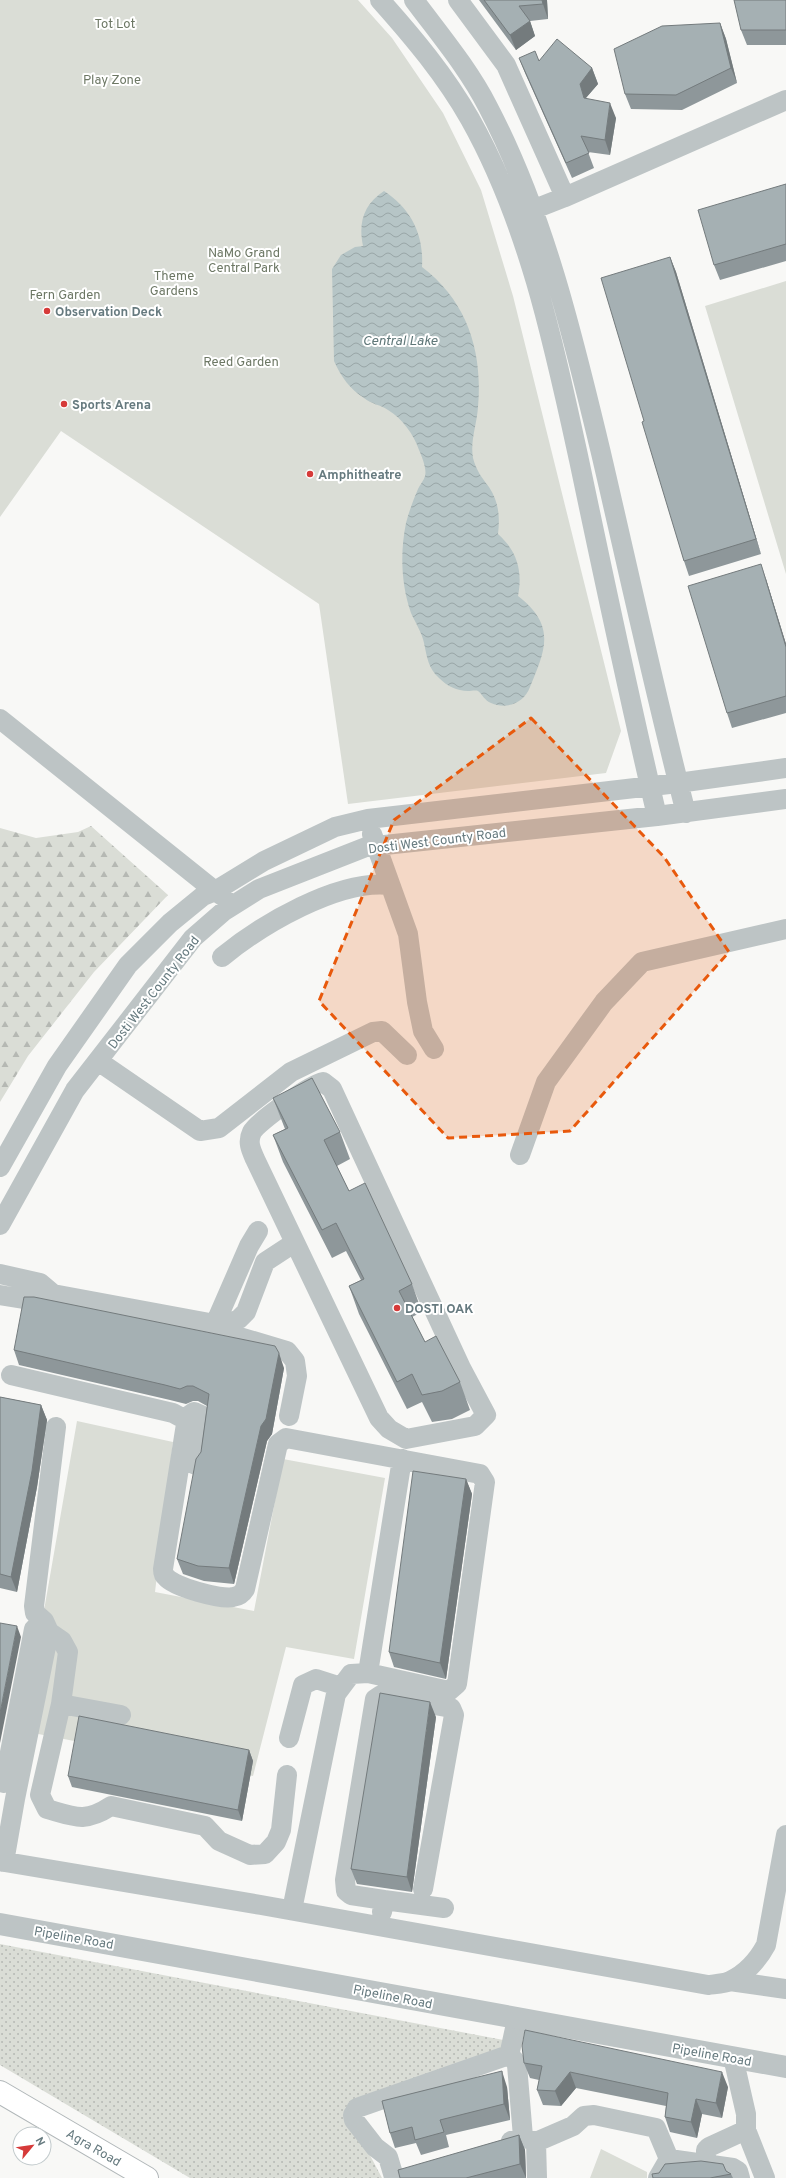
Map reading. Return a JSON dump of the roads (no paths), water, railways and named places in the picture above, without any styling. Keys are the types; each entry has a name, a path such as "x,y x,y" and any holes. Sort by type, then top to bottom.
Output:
{"highway":[{"name":"Agra Road","path":"0,2092 147,2178"}],"street":[{"path":"380,0 417,42 451,89 470,119 502,185 531,233 582,374 686,813"},
{"path":"414,0 470,74 492,115 525,188 532,210 531,233 560,377 657,816"},
{"path":"458,0 506,65 565,197"},
{"path":"451,89 470,74"},
{"path":"532,210 786,100"},
{"path":"560,377 582,374"},
{"path":"0,719 215,891 236,903"},
{"path":"0,1167 50,1077 128,965 170,923 203,896 215,891 264,861 335,827 368,819 678,783 786,768"},
{"name":"Dosti West County Road","path":"0,1225 75,1090 193,938 236,903 259,889 366,847 686,813 786,799"},
{"path":"368,819 374,846 408,934 417,1002 423,1031 434,1049"},
{"path":"222,957 264,925 330,894 378,884 390,885"},
{"path":"520,1155 546,1082 604,1002 642,962 786,930"},
{"path":"98,1061 200,1131 219,1128 291,1072 373,1032 382,1032 407,1055"},
{"path":"323,1082 332,1089 461,1368 486,1415 475,1426 406,1439 389,1429 379,1418 294,1243 255,1159 249,1142 255,1127 311,1086 323,1082"},
{"path":"215,1324 249,1246 258,1231"},
{"path":"0,1274 40,1283 53,1294 215,1324 228,1324 239,1319 246,1312 266,1262 294,1243"},
{"path":"0,1295 36,1301 53,1294"},
{"path":"215,1324 233,1335 287,1352 295,1361 297,1376 289,1416"},
{"path":"11,1376 173,1413 184,1419 186,1424 163,1574 169,1580 192,1591 231,1598 241,1595 245,1589 278,1444 286,1438 480,1474 485,1482 457,1684 449,1691 368,1673 350,1674 336,1694 292,1910"},
{"path":"184,1419 194,1412 203,1416 196,1465"},
{"path":"56,1427 34,1606 35,1613 46,1626 62,1640 68,1652 61,1704 40,1795 47,1809 79,1818 97,1816 111,1806 205,1826 219,1841 250,1855 265,1854 276,1842 281,1830 287,1775"},
{"path":"368,1673 402,1459"},
{"path":"0,1807 34,1629 46,1626"},
{"path":"46,1626 15,1799 2,1862 292,1910 708,1985 730,1981 786,1989"},
{"path":"289,1738 303,1685 316,1679 341,1688"},
{"path":"423,1889 454,1715 451,1708 381,1695 375,1699 345,1880 346,1891 351,1896 444,1908"},
{"path":"61,1704 120,1714"},
{"path":"730,1981 753,1964 766,1945 785,1842"},
{"path":"380,1926 384,1900"},
{"name":"Pipeline Road","path":"0,1924 786,2067"},
{"path":"509,2056 517,2019"},
{"path":"509,2056 517,2065 529,2140 537,2178"},
{"path":"413,2170 394,2177 388,2157 375,2147 354,2120 353,2115 357,2108 509,2056"},
{"path":"733,2057 746,2114 746,2130 765,2178"},
{"path":"493,2146 529,2140 573,2126 584,2116 594,2116 656,2128 669,2159"},
{"path":"706,2164 706,2150 709,2147 746,2130"},
{"path":"669,2159 733,2168 738,2171 740,2178"},
{"path":"658,2178 669,2159"}],"water":[{"name":"Central Lake","path":"384,191 402,206 414,223 421,244 422,267 438,280 461,311 469,329 474,347 478,366 479,386 472,445 473,458 497,504 499,516 498,534 510,547 517,562 520,578 518,596 530,607 543,628 543,650 540,661 527,693 514,704 503,706 497,705 489,702 477,691 464,691 452,688 439,678 432,670 427,658 422,635 411,613 405,591 402,568 406,523 414,497 425,476 424,463 417,444 403,422 393,413 367,400 354,391 343,377 334,361 332,269 341,255 355,247 363,246 361,229 364,214 377,196"}],"place":[{"name":"Observation Deck","path":"47,311"},
{"name":"Sports Arena","path":"64,404"},
{"name":"Amphitheatre","path":"310,474"},
{"name":"DOSTI OAK","path":"397,1308"}],"park label":[{"name":"Tot Lot","path":"115,23"},
{"name":"Play Zone","path":"112,79"},
{"name":"NaMo Grand Central Park","path":"244,260"},
{"name":"Theme Gardens","path":"174,282"},
{"name":"Fern Garden","path":"65,294"},
{"name":"Reed Garden","path":"241,361"}]}
